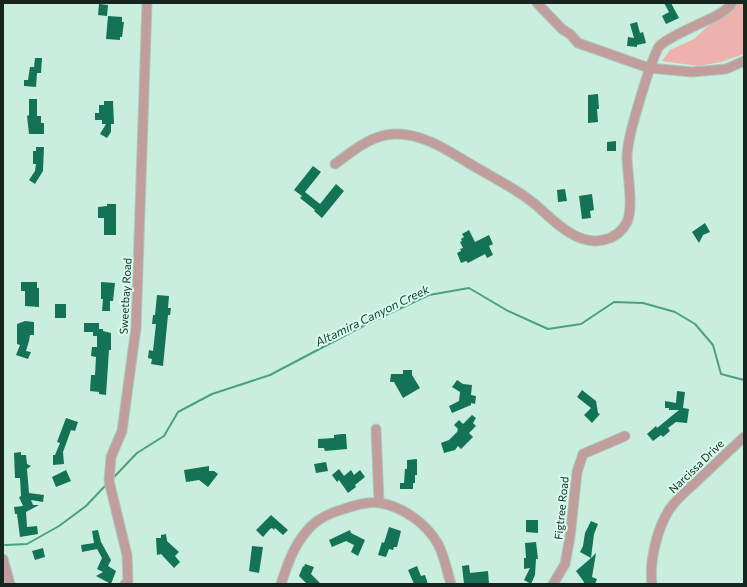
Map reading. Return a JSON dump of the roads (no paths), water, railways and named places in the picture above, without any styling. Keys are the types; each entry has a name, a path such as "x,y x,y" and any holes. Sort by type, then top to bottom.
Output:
{"street":[{"name":"Sweetbay Road","path":"126,584 128,582 127,555 109,481 111,456 122,431 136,328 147,3"},
{"path":"537,3 578,43 649,68 692,72 726,69 744,61"},
{"path":"335,164 370,140 393,134 413,135 435,143 520,192 560,225 578,237 589,241 603,240 618,234 626,222 630,210 627,155 630,130 649,68 659,46 665,41 701,24 729,8 732,3"},
{"path":"376,429 379,502"},
{"name":"Figtree Road","path":"553,584 565,564 570,537 577,472 583,454 625,436"},
{"name":"Narcissa Drive","path":"652,584 652,561 658,536 669,511 678,498 744,437"},
{"path":"281,584 291,556 306,532 322,518 339,510 360,504 379,502 397,508 415,518 429,531 438,544 451,584"},
{"path":"3,559 10,584"}],"waterway":[{"name":"Altamira Canyon Creek","path":"114,477 137,453 164,436 178,412 212,394 270,375 367,324 429,295 469,288 508,311 548,329 581,324 614,302 643,303 675,312 695,324 713,345 721,374 744,380"},
{"name":"Altamira Canyon Creek","path":"5,545 27,544 59,526 86,506 105,486"}]}
